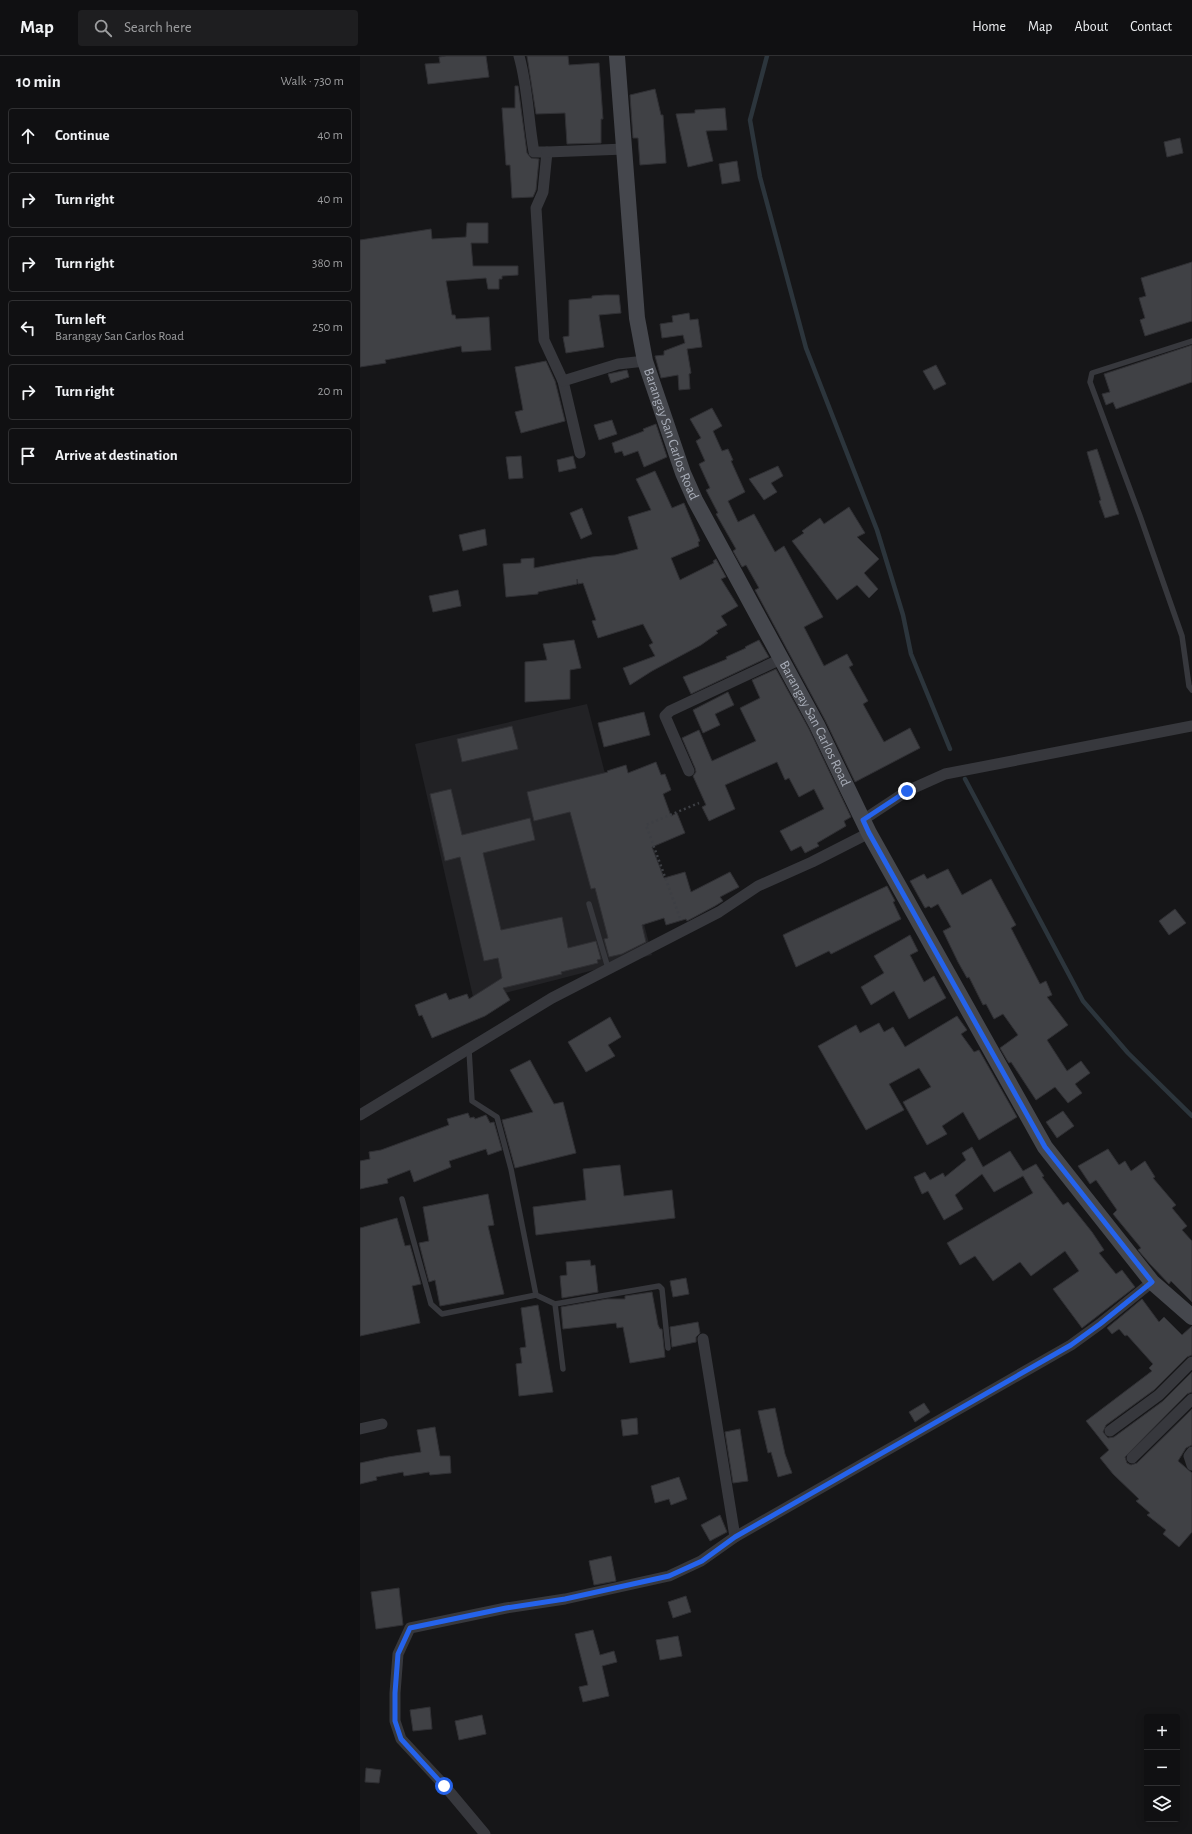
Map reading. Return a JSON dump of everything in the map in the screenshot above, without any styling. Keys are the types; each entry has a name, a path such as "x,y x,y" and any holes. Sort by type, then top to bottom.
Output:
{"street":[{"path":"520,56 525,76 529,124 534,152 625,149"},
{"name":"Barangay San Carlos Road","path":"617,56 637,318 645,362 683,473 695,500 817,725 866,826 1045,1147 1152,1282 1192,1317"},
{"path":"547,152 543,192 536,208 544,340 563,381 580,453"},
{"path":"563,381 618,364 645,362"},
{"path":"689,771 665,716 670,711 781,659"},
{"path":"360,1115 552,998 719,912 758,886 812,862 866,826 907,791 946,774 1192,726"},
{"path":"485,1834 401,1739 395,1721 395,1693 398,1654 410,1628 506,1608 565,1599 669,1576 702,1561 735,1537 1071,1345 1100,1324 1152,1282"},
{"path":"703,1339 735,1537"},
{"path":"1110,1431 1159,1395 1192,1362"},
{"path":"1132,1458 1192,1399"},
{"path":"360,1429 382,1424"},
{"path":"1192,1452 1189,1456 1192,1465"}],"lane":[{"path":"1192,340 1092,373 1090,382 1140,516 1182,636 1189,686 1192,690"},
{"path":"589,904 608,968"},
{"path":"468,1050 472,1101 497,1117 511,1169 536,1295"},
{"path":"402,1198 431,1304 442,1314 536,1295 555,1304 659,1286 662,1289 668,1348"},
{"path":"555,1304 563,1369"}],"path":[{"path":"684,929 646,825 699,804"}],"shaded area":[{"path":"587,704 652,955 474,1001 415,744"}],"building":[{"path":"486,56 489,77 428,84 425,64 440,63 439,57"},
{"path":"527,56 568,56 569,65 599,63 603,119 601,119 601,143 567,144 565,113 536,114"},
{"path":"515,86 518,86 527,153 531,158 539,159 536,190 533,197 512,198 510,165 506,165 502,108 515,108"},
{"path":"655,89 661,115 663,115 666,163 640,165 638,138 633,138 630,95"},
{"path":"725,108 727,130 706,131 713,161 688,167 676,114 695,113 695,110"},
{"path":"1180,138 1183,153 1167,157 1164,142"},
{"path":"737,161 740,181 722,184 719,164"},
{"path":"467,223 488,223 488,243 471,243 473,266 518,266 518,275 502,276 502,279 499,279 499,289 488,289 486,278 446,281 452,315 455,315 456,319 489,317 491,350 462,352 461,346 385,360 386,363 360,367 360,240 431,229 432,239 466,237"},
{"path":"1192,262 1192,321 1145,336 1140,320 1145,318 1139,298 1146,296 1141,278"},
{"path":"605,295 619,295 621,313 599,315 604,347 566,353 563,337 569,336 569,300"},
{"path":"689,313 690,320 698,319 702,347 687,349 691,373 689,374 690,389 679,390 678,375 661,378 655,356 664,355 664,351 685,343 683,335 662,338 660,324 673,322 672,316"},
{"path":"1192,345 1192,382 1116,409 1113,402 1106,405 1102,394 1110,392 1104,374"},
{"path":"546,361 555,381 565,421 521,433 515,412 523,410 515,367"},
{"path":"936,365 946,384 934,390 923,371"},
{"path":"627,370 629,377 611,383 608,374"},
{"path":"712,408 722,426 713,431 722,451 728,449 733,460 731,461 745,492 728,501 738,522 754,514 775,552 784,546 823,617 804,627 824,666 847,654 853,665 849,667 868,701 863,704 884,742 910,728 920,748 855,782 825,720 755,590 759,588 746,565 742,567 733,551 736,549 716,514 718,513 706,490 710,488 699,464 705,461 696,441 701,438 690,419"},
{"path":"612,420 617,434 599,440 594,425"},
{"path":"656,424 667,457 644,467 638,451 624,456 622,451 615,453 612,443 644,431 643,429"},
{"path":"1097,449 1119,514 1105,518 1099,501 1101,500 1087,452"},
{"path":"521,456 523,478 509,479 506,457"},
{"path":"573,456 576,468 559,472 557,460"},
{"path":"778,466 783,476 771,483 777,492 764,500 749,479"},
{"path":"655,471 672,508 684,503 700,541 698,542 699,546 671,558 680,580 714,563 713,561 716,559 726,577 721,579 738,606 721,616 727,625 716,631 718,633 701,645 652,671 630,685 623,668 655,656 649,645 653,643 643,624 598,638 592,621 596,620 583,583 578,584 577,579 577,584 538,592 538,594 506,597 503,564 521,563 521,559 534,558 534,568 592,557 615,555 638,549 628,517 651,510 636,479"},
{"path":"849,507 865,533 857,537 879,559 864,573 878,589 869,598 857,585 837,600 792,541 804,533 802,531 820,518 824,524"},
{"path":"582,508 592,534 581,539 570,513"},
{"path":"485,529 487,545 463,551 459,535"},
{"path":"458,590 461,606 433,612 429,596"},
{"path":"574,640 581,668 570,670 570,699 525,702 525,662 547,660 543,644"},
{"path":"759,640 769,657 691,694 683,677 727,659 726,657"},
{"path":"776,669 809,729 851,817 844,821 846,826 817,843 819,846 805,853 801,846 791,851 780,831 824,809 814,789 799,797 789,778 785,780 777,762 725,785 735,809 709,821 702,807 706,805 693,776 696,772 695,768 682,738 699,730 712,761 756,741 740,708 760,698 752,680"},
{"path":"728,692 734,705 715,714 720,725 703,733 693,710"},
{"path":"644,712 650,735 604,747 598,723"},
{"path":"512,726 518,749 462,762 457,739"},
{"path":"656,762 661,775 665,774 671,790 663,794 671,816 677,813 685,833 652,847 664,878 685,872 691,892 730,872 739,887 720,897 723,901 687,921 686,919 666,925 664,918 642,925 646,942 622,954 609,957 604,939 608,938 595,888 591,889 570,812 534,821 527,792 608,772 607,771 626,765 628,773"},
{"path":"451,789 462,835 530,818 535,840 483,853 501,930 562,917 568,948 596,941 601,959 597,960 598,963 561,972 562,974 503,988 510,1000 485,1016 432,1038 422,1015 419,1016 415,1005 446,993 449,1000 467,994 469,999 502,978 498,958 484,961 460,857 445,861 430,794"},
{"path":"948,869 962,895 991,879 1016,925 1011,928 1040,984 1046,981 1052,995 1047,997 1068,1025 1047,1040 1067,1071 1081,1061 1090,1073 1075,1084 1082,1093 1068,1103 1055,1087 1036,1100 1011,1062 1009,1063 1000,1048 1018,1035 1003,1014 994,1019 986,1004 983,1005 969,977 967,978 958,962 943,931 951,927 938,904 931,908 929,906 925,908 910,881 924,874 927,879"},
{"path":"887,886 895,901 893,902 901,919 831,954 829,951 796,967 783,935"},
{"path":"1175,909 1186,923 1169,935 1159,921"},
{"path":"910,935 918,951 910,955 924,982 934,976 946,998 909,1019 894,991 871,1005 861,987 884,973 874,956"},
{"path":"957,1016 967,1030 961,1034 974,1052 979,1050 1017,1117 979,1140 963,1112 942,1126 947,1134 927,1145 903,1102 931,1087 919,1068 889,1084 904,1110 866,1130 818,1046 856,1025 860,1033 879,1023 884,1032 893,1027 905,1047"},
{"path":"610,1017 621,1037 608,1045 615,1056 586,1072 568,1042"},
{"path":"530,1060 554,1104 563,1102 576,1153 515,1168 502,1120 533,1112 510,1070"},
{"path":"1063,1111 1074,1126 1057,1138 1046,1122"},
{"path":"468,1113 470,1118 474,1117 475,1119 486,1115 490,1123 494,1122 502,1150 488,1155 486,1149 449,1161 451,1167 414,1182 410,1170 387,1179 388,1183 360,1189 360,1161 370,1159 369,1152 381,1150 449,1125 447,1119"},
{"path":"972,1147 983,1167 1010,1151 1023,1171 1036,1164 1044,1176 1042,1177 1063,1205 1068,1202 1092,1232 1104,1250 1099,1253 1116,1274 1122,1270 1135,1287 1082,1328 1053,1289 1079,1271 1065,1251 1031,1276 1020,1262 993,1281 975,1256 960,1265 947,1243 1033,1193 1023,1176 994,1192 982,1174 955,1195 963,1209 944,1220 928,1191 922,1194 914,1177 925,1172 930,1180 943,1173 945,1177 966,1160 962,1153"},
{"path":"1108,1149 1119,1165 1125,1161 1131,1171 1145,1161 1155,1177 1153,1178 1176,1205 1172,1208 1187,1226 1182,1230 1192,1241 1192,1302 1171,1281 1169,1284 1138,1250 1141,1248 1113,1214 1117,1210 1096,1180 1090,1184 1078,1166"},
{"path":"620,1165 624,1196 672,1190 675,1218 536,1235 533,1207 586,1200 583,1169"},
{"path":"488,1194 494,1225 488,1226 504,1294 440,1306 435,1280 429,1282 419,1243 429,1241 423,1207"},
{"path":"397,1218 405,1246 410,1245 421,1284 412,1286 420,1323 360,1336 360,1228"},
{"path":"590,1260 591,1266 595,1265 598,1292 562,1298 560,1276 567,1275 566,1262"},
{"path":"686,1278 689,1294 673,1297 670,1281"},
{"path":"652,1292 658,1325 660,1329 662,1329 665,1357 630,1363 623,1327 617,1328 616,1323 563,1329 561,1307 607,1299 625,1299 625,1296"},
{"path":"1142,1299 1159,1322 1164,1317 1182,1335 1192,1326 1192,1355 1187,1357 1154,1390 1106,1425 1103,1432 1108,1438 1114,1437 1163,1401 1192,1372 1192,1392 1187,1394 1125,1457 1127,1463 1131,1465 1137,1463 1192,1409 1192,1445 1186,1448 1178,1461 1192,1473 1192,1532 1179,1547 1163,1534 1166,1530 1147,1515 1150,1513 1136,1501 1139,1499 1113,1474 1100,1458 1109,1450 1086,1421 1152,1371 1149,1368 1153,1364 1127,1335 1125,1336 1119,1329 1112,1334 1107,1328"},
{"path":"538,1305 553,1392 519,1396 516,1364 522,1363 520,1348 526,1347 521,1308"},
{"path":"698,1322 700,1333 696,1337 696,1342 672,1347 670,1327"},
{"path":"924,1403 930,1412 915,1422 909,1412"},
{"path":"775,1408 785,1454 792,1473 778,1477 771,1452 768,1453 758,1411"},
{"path":"637,1418 638,1434 623,1436 621,1420"},
{"path":"435,1427 440,1456 450,1456 451,1473 430,1475 429,1472 404,1476 403,1472 376,1477 377,1480 360,1484 360,1463 421,1452 417,1430"},
{"path":"740,1429 748,1481 733,1483 725,1432"},
{"path":"679,1477 687,1499 671,1505 669,1499 655,1503 651,1486"},
{"path":"720,1515 727,1532 710,1541 701,1525"},
{"path":"611,1556 616,1581 594,1585 589,1561"},
{"path":"399,1588 403,1625 376,1629 371,1592"},
{"path":"686,1596 691,1612 673,1618 668,1602"},
{"path":"593,1630 600,1655 614,1651 617,1662 602,1666 609,1696 583,1702 579,1687 588,1685 575,1634"},
{"path":"678,1636 682,1656 660,1660 656,1640"},
{"path":"430,1707 432,1729 413,1731 410,1710"},
{"path":"482,1715 486,1734 459,1740 455,1721"},
{"path":"366,1768 381,1770 379,1783 365,1782"}],"waterway":[{"path":"767,56 750,120 760,177 806,348 877,530 903,615 911,654 950,749"},
{"path":"965,779 1083,1001 1128,1053 1192,1116"}],"route":[{"path":"444,1786 401,1739 395,1721 395,1693 398,1654 410,1628 506,1608 565,1599 618,1586 669,1576 702,1561 735,1537 1071,1345 1100,1324 1152,1282 1045,1147 869,833 863,820 907,791"}]}
